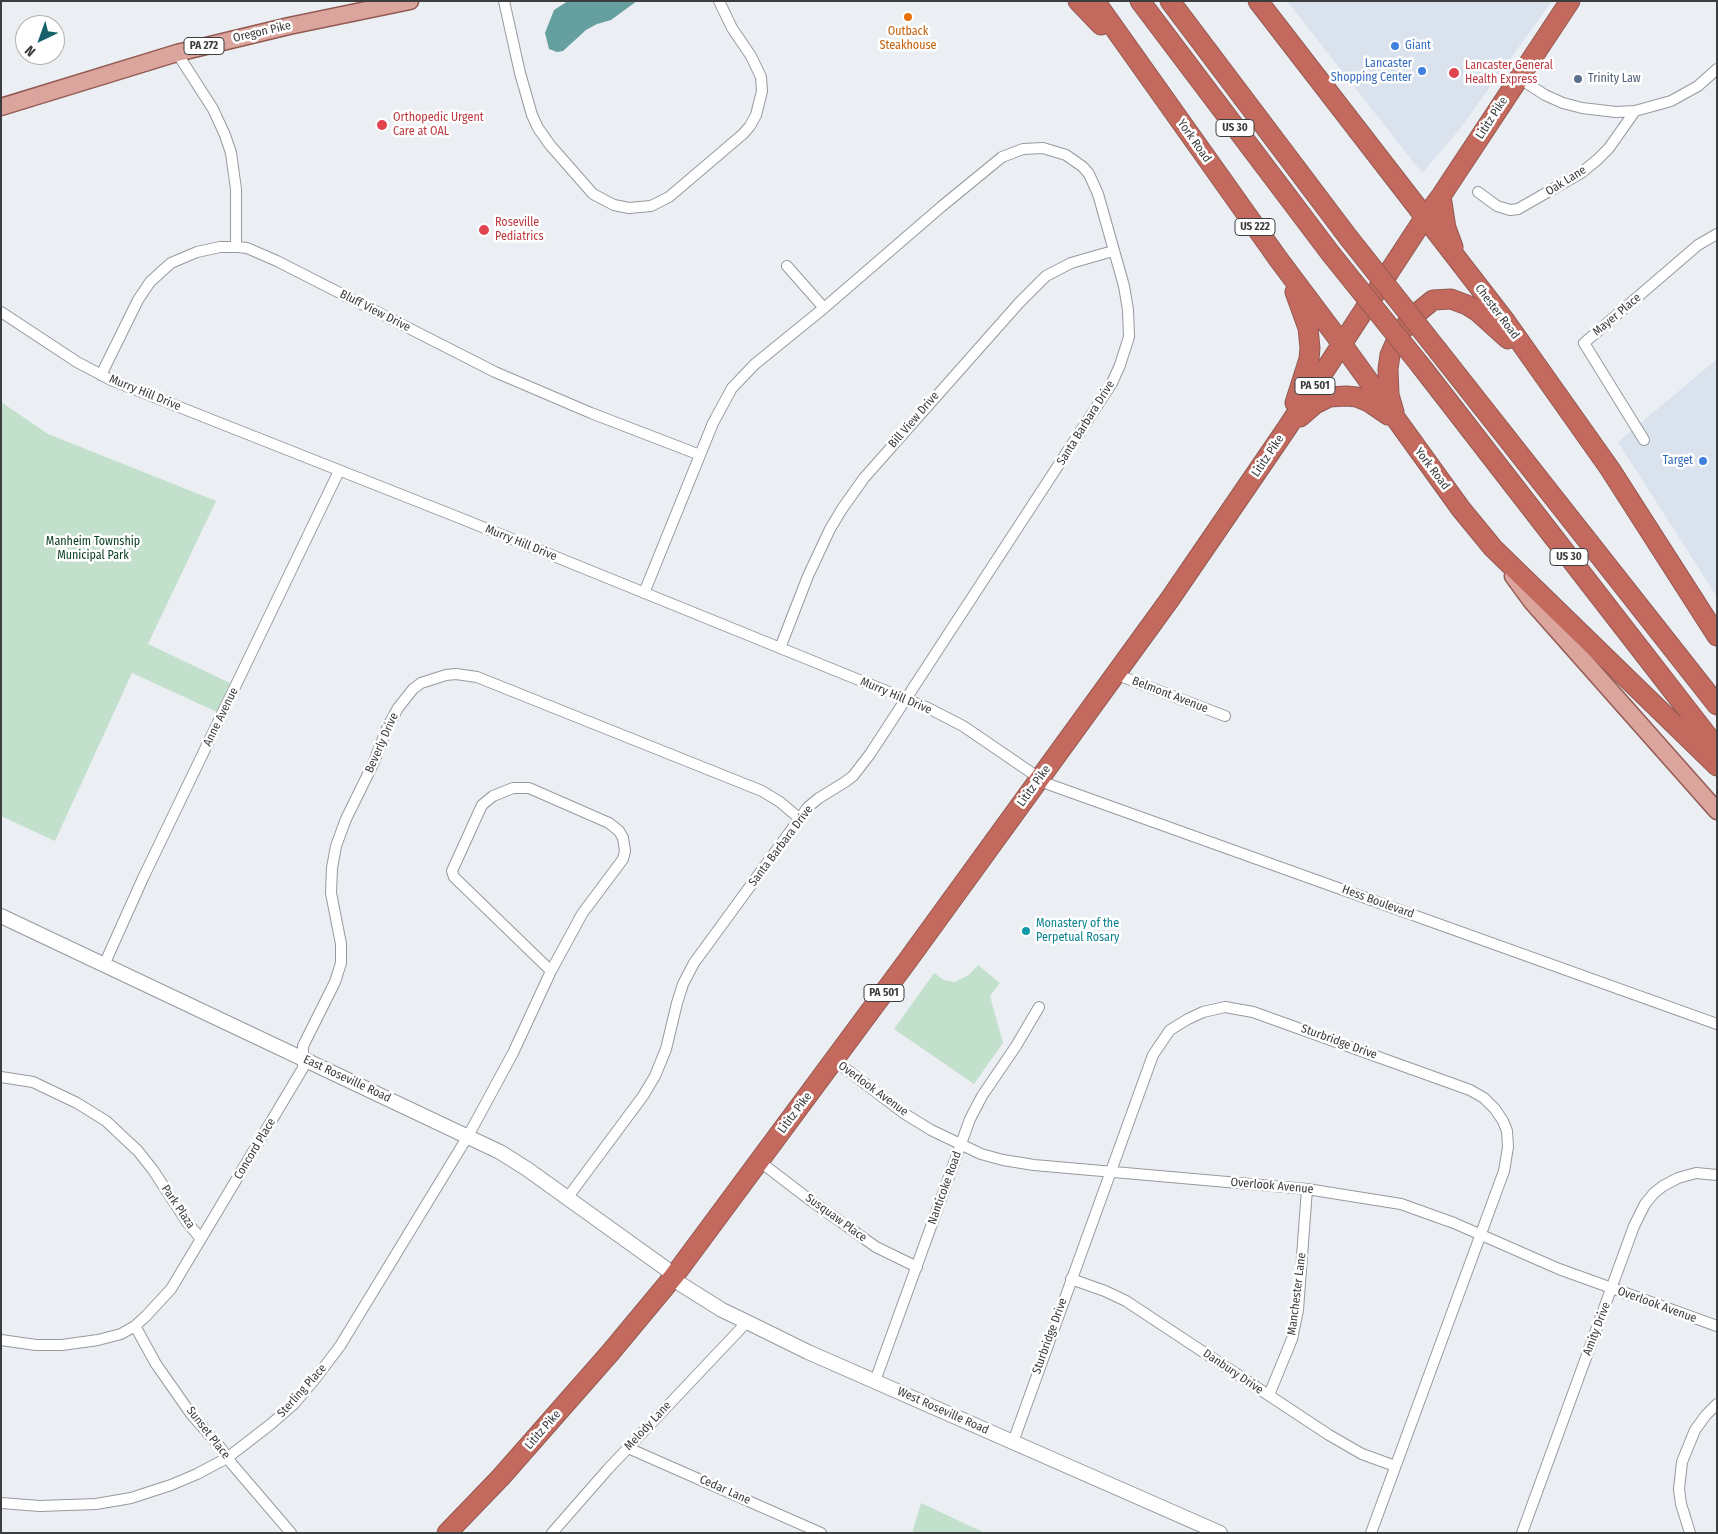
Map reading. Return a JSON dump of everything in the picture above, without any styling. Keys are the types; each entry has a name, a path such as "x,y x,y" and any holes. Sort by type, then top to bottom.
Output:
{"highway":[{"path":"1078,1 1102,26 1171,108"},
{"name":"US 222","path":"1095,1 1171,108"},
{"name":"US 30","path":"1140,1 1331,254 1717,748"},
{"name":"US 30","path":"1170,1 1348,237 1717,705"},
{"name":"Chester Road","path":"1258,1 1425,217 1536,365 1610,469 1717,636"},
{"name":"Lititz Pike","path":"447,1533 508,1470 674,1276 834,1060 1169,601 1287,428 1425,217 1441,196 1570,1"},
{"name":"York Road","path":"1171,108 1403,430 1493,548"},
{"path":"1441,196 1446,228 1459,262"},
{"path":"1279,260 1303,310 1308,328 1310,348 1310,359 1287,428"},
{"path":"1403,430 1389,396 1388,369 1390,355 1398,337 1411,318 1433,300 1451,299 1468,304 1536,365"},
{"path":"1287,428 1315,404 1329,397 1346,396 1357,397 1374,405 1403,430"},
{"path":"1493,548 1717,766"}],"main road":[{"name":"Oregon Pike","path":"1,108 177,53 289,26 410,1"},
{"name":"York Road","path":"1493,548 1532,602 1717,811"}],"street":[{"path":"504,1 520,73 532,115 538,128 550,145 593,194 614,205 629,208 651,206 669,197 743,134 756,115 762,91 761,77 751,56 732,28 719,1"},
{"path":"177,53 212,109 231,153 235,181 236,247"},
{"path":"1519,76 1528,84 1562,103 1599,111 1635,111 1671,101 1683,95 1698,86 1717,69"},
{"name":"Oak Lane","path":"1478,192 1497,206 1510,210 1518,209 1580,173 1597,160 1609,148 1635,111"},
{"name":"Santa Barbara Drive","path":"568,1197 656,1076 666,1049 680,994 694,963 812,803 845,782 857,771 1112,383 1129,337 1128,310 1124,286 1098,194 1089,174 1083,167 1055,151 1036,148 1023,149 1009,154 994,163 824,308 755,364 732,388 713,423 644,593"},
{"name":"Mayer Place","path":"1644,440 1584,344 1698,245 1717,234"},
{"name":"Bluff View Drive","path":"101,375 138,300 150,282 162,270 171,263 208,249 247,248 277,260 523,385 700,455"},
{"name":"Bill View Drive","path":"780,648 830,529 864,478 1019,302 1046,276 1072,263 1113,251"},
{"path":"787,266 824,308"},
{"name":"Murry Hill Drive","path":"1,312 77,362 101,375 906,699 963,726 1039,778"},
{"name":"Anne Avenue","path":"104,964 339,471"},
{"name":"Beverly Drive","path":"303,1058 303,1046 335,982 340,963 341,944 331,893 332,868 336,846 346,819 398,708 413,689 429,679 451,674 477,677 762,791 780,802 800,819"},
{"name":"Belmont Avenue","path":"1115,674 1225,716"},
{"name":"Hess Boulevard","path":"1039,778 1063,790 1717,1024"},
{"name":"Sterling Place","path":"1,1503 40,1506 96,1504 130,1498 198,1474 227,1458 271,1424 294,1404 329,1361 468,1136 514,1053 551,971 582,914 623,859 625,851 623,838 619,831 609,823 529,788 513,788 494,796 482,805 452,872 454,877 551,971"},
{"name":"East Roseville Road","path":"2,918 104,964 500,1152 568,1197 674,1276"},
{"name":"Nanticoke Road","path":"875,1381 970,1119 982,1096 1016,1046 1029,1021 1039,1007"},
{"name":"Sturbridge Drive","path":"1013,1442 1147,1069 1163,1039 1176,1026 1203,1012 1220,1008 1235,1008 1253,1012 1470,1090 1490,1103 1503,1121 1506,1131 1508,1147 1504,1171 1371,1533"},
{"name":"Concord Place","path":"201,1239 299,1077 304,1068 303,1058"},
{"name":"Overlook Avenue","path":"834,1060 930,1130 981,1154 1034,1165 1307,1189 1401,1204 1612,1289 1717,1326"},
{"name":"Park Plaza","path":"1,1077 33,1082 77,1103 106,1121 138,1151 201,1239 163,1299 135,1326 114,1336 69,1345 36,1345 1,1340"},
{"name":"Susquaw Place","path":"759,1161 876,1247 917,1267"},
{"name":"Amity Drive","path":"1522,1533 1634,1226 1645,1204 1663,1186 1686,1175 1696,1173 1717,1175"},
{"name":"Manchester Lane","path":"1269,1396 1292,1339 1298,1310 1307,1189"},
{"name":"West Roseville Road","path":"674,1276 688,1290 746,1322 808,1352 1220,1533"},
{"name":"Danbury Drive","path":"1072,1279 1126,1301 1350,1448 1395,1466"},
{"name":"Melody Lane","path":"552,1533 608,1468 746,1322"},
{"name":"Sunset Place","path":"135,1326 161,1371 191,1414 291,1533"},
{"path":"1690,1533 1681,1504 1679,1489 1682,1462 1686,1448 1695,1430 1717,1404"},
{"name":"Cedar Lane","path":"628,1448 821,1533"}],"shaded area":[{"name":"Lancaster Shopping Center","path":"1287,1 1552,1 1459,130 1422,173"},
{"path":"1717,359 1717,597 1618,442"}],"green space":[{"name":"Manheim Township Municipal Park","path":"1,402 48,434 216,501 148,644 230,683 217,712 132,673 55,841 1,816"},
{"path":"978,965 1000,983 990,996 1003,1043 974,1084 894,1029 934,973 944,980 954,982 969,975"},
{"path":"921,1503 985,1533 912,1533"}],"water":[{"path":"568,1 637,1 611,20 586,30 563,51 557,52 549,49 545,33 554,10"}],"place":[{"name":"Outback Steakhouse","path":"908,17"},
{"name":"Giant","path":"1395,46"},
{"name":"Lancaster Shopping Center","path":"1422,71"},
{"name":"Lancaster General Health Express","path":"1454,73"},
{"name":"Trinity Law","path":"1578,79"},
{"name":"Orthopedic Urgent Care at OAL","path":"382,125"},
{"name":"Roseville Pediatrics","path":"484,230"},
{"name":"Target","path":"1703,461"},
{"name":"Monastery of the Perpetual Rosary","path":"1026,931"}]}
